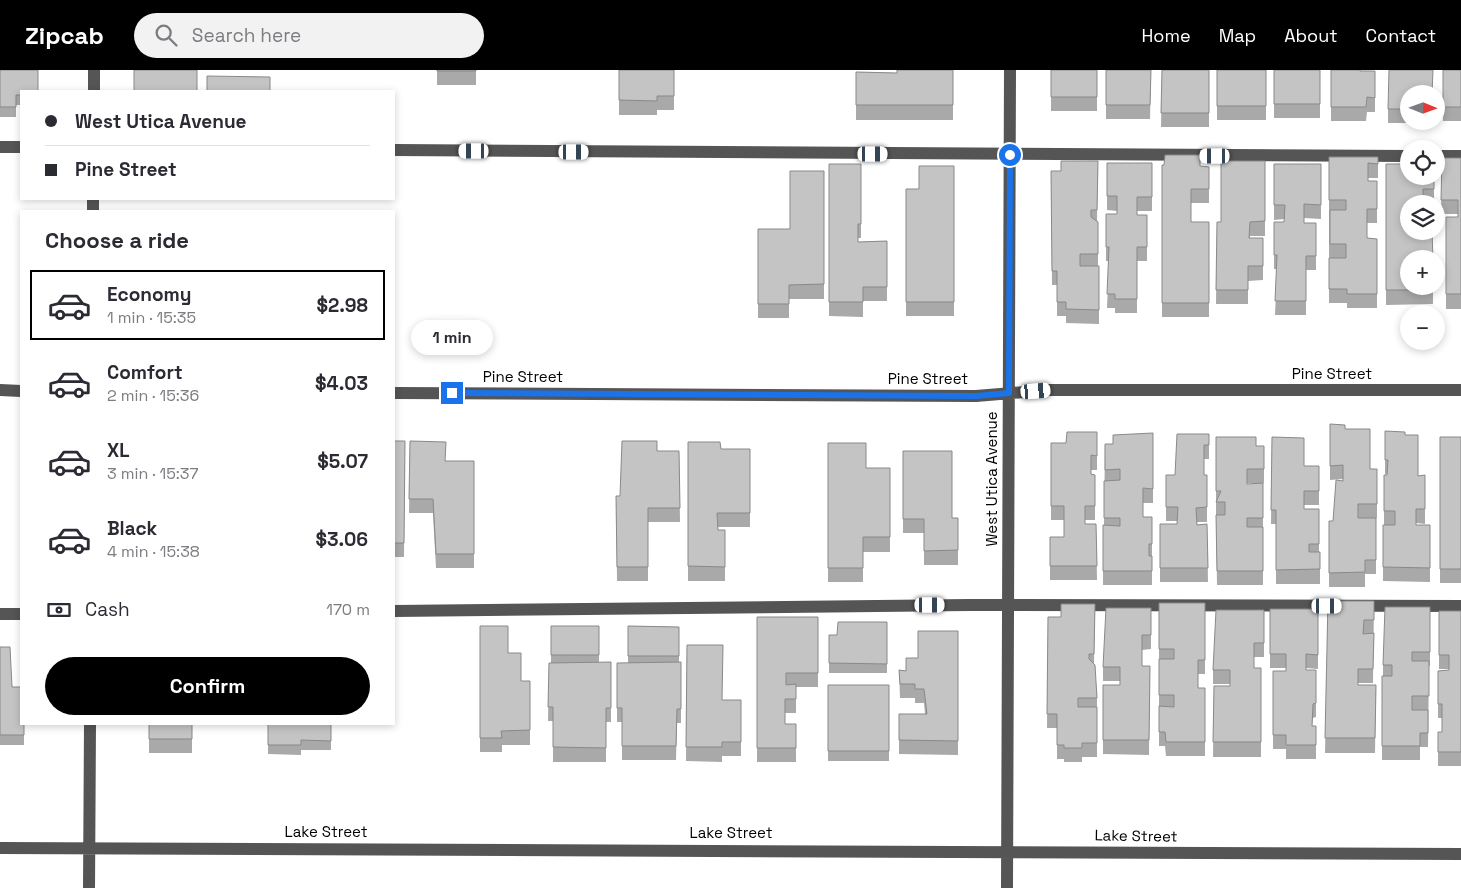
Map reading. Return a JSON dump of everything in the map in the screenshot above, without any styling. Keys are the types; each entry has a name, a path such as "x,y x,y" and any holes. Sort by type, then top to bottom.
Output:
{"street":[{"path":"94,70 94,90"},
{"name":"West Utica Avenue","path":"1007,888 1010,70"},
{"path":"0,147 20,147"},
{"path":"395,150 1400,156"},
{"path":"1445,156 1461,156"},
{"path":"0,390 20,390"},
{"name":"Pine Street","path":"395,393 966,396 1049,390 1461,390"},
{"path":"395,611 1008,605 1461,606"},
{"path":"0,614 20,614"},
{"path":"89,888 90,725"},
{"name":"Lake Street","path":"0,848 248,847 1461,854"}],"building":[{"path":"0,70 38,70 38,90 20,90 20,95 16,95 16,107 0,107"},
{"path":"134,70 197,70 197,90 134,90"},
{"path":"476,70 476,71 437,71"},
{"path":"619,70 674,70 674,96 657,96 657,101 619,100"},
{"path":"897,70 953,70 953,105 856,105 856,72 897,73"},
{"path":"1051,70 1097,70 1097,97 1051,97"},
{"path":"1106,70 1151,70 1150,105 1106,105"},
{"path":"1162,70 1209,70 1209,113 1161,113"},
{"path":"1217,70 1266,70 1266,106 1217,106"},
{"path":"1274,70 1320,70 1320,104 1274,104"},
{"path":"1331,70 1375,71 1375,98 1367,97 1366,107 1331,107"},
{"path":"1389,70 1433,70 1432,85 1400,85 1400,109 1388,109"},
{"path":"1443,70 1461,70 1461,107 1445,107 1445,85 1443,85"},
{"path":"207,76 270,77 270,90 207,90"},
{"path":"1165,155 1200,155 1200,166 1209,167 1209,189 1191,189 1191,222 1209,222 1209,303 1162,303 1162,165 1164,165"},
{"path":"1329,157 1378,157 1378,164 1368,163 1368,181 1377,181 1377,209 1367,209 1367,238 1377,239 1377,294 1347,294 1347,289 1329,289 1329,258 1346,258 1346,244 1330,244 1330,210 1346,210 1346,200 1329,200"},
{"path":"1445,158 1461,158 1461,294 1446,294 1446,217 1458,217 1458,200 1445,200 1445,195 1441,195 1441,185 1445,185"},
{"path":"1061,161 1098,161 1097,210 1091,210 1091,217 1098,222 1098,254 1080,254 1080,266 1099,266 1099,310 1066,309 1066,302 1057,302 1057,271 1052,271 1051,171 1061,171"},
{"path":"1221,161 1265,161 1265,221 1250,222 1249,238 1263,238 1263,266 1248,266 1248,290 1216,290 1217,222 1221,222"},
{"path":"1107,163 1152,163 1152,197 1137,197 1137,215 1147,215 1147,247 1137,247 1137,299 1115,299 1115,294 1107,294 1109,247 1106,247 1106,214 1117,214 1117,196 1107,196"},
{"path":"829,164 861,164 861,224 858,224 858,242 887,241 887,287 863,287 863,302 829,302"},
{"path":"1274,164 1321,164 1321,205 1304,204 1304,223 1316,223 1316,256 1306,256 1306,301 1275,301 1277,255 1274,255 1274,222 1284,222 1285,205 1274,205"},
{"path":"1386,164 1400,164 1400,185 1434,185 1434,189 1423,189 1423,195 1400,195 1400,240 1432,240 1433,250 1400,250 1400,290 1386,290"},
{"path":"919,166 954,166 954,302 906,302 906,189 919,189"},
{"path":"790,171 824,171 824,284 789,285 789,304 758,304 758,229 790,229"},
{"path":"1330,424 1345,425 1345,429 1370,429 1370,469 1377,469 1377,504 1358,504 1358,518 1376,518 1376,560 1365,560 1365,572 1329,573 1329,521 1333,521 1336,480 1343,481 1343,465 1330,466"},
{"path":"1385,431 1405,432 1405,435 1418,435 1418,476 1425,475 1425,509 1416,509 1416,525 1430,525 1430,568 1383,567 1383,525 1395,525 1395,511 1384,511 1384,475 1387,475 1388,460 1385,460"},
{"path":"1067,432 1097,432 1097,456 1091,455 1091,474 1095,475 1095,506 1085,506 1085,524 1096,524 1097,566 1050,566 1050,537 1064,537 1064,506 1051,506 1051,443 1066,443"},
{"path":"1153,433 1153,489 1143,488 1143,517 1152,517 1152,544 1149,544 1149,556 1152,556 1152,571 1103,571 1103,525 1120,526 1120,518 1104,518 1104,481 1120,480 1120,469 1105,470 1105,444 1113,444 1113,435"},
{"path":"1177,434 1209,434 1209,445 1204,445 1204,475 1207,475 1207,507 1196,508 1197,525 1207,524 1208,568 1160,568 1160,524 1177,524 1178,507 1166,507 1166,475 1175,475"},
{"path":"1216,437 1256,437 1256,446 1264,446 1264,469 1247,469 1247,484 1263,483 1263,518 1247,518 1247,527 1263,527 1263,571 1217,571 1216,515 1225,515 1225,502 1216,502 1221,491 1216,491"},
{"path":"1272,437 1304,438 1304,466 1319,466 1319,491 1304,491 1304,509 1319,509 1319,544 1309,544 1309,552 1320,552 1320,569 1276,570 1276,510 1271,510"},
{"path":"1440,437 1461,437 1461,569 1440,569"},
{"path":"395,441 405,441 404,543 395,543"},
{"path":"410,441 446,442 445,461 474,461 474,554 436,554 433,499 409,499"},
{"path":"622,441 657,441 657,451 679,451 680,508 648,508 648,567 617,567 616,496 620,496"},
{"path":"688,442 720,442 721,449 750,449 750,513 717,513 718,530 725,530 725,567 688,566"},
{"path":"828,443 866,443 866,468 890,468 890,537 863,537 863,568 828,568"},
{"path":"903,451 952,451 952,518 958,518 958,550 924,551 924,519 903,519"},
{"path":"1328,601 1374,601 1374,620 1364,620 1363,634 1374,633 1373,669 1358,669 1358,685 1376,685 1375,738 1325,738"},
{"path":"1159,603 1205,603 1205,660 1198,660 1198,688 1205,688 1205,742 1166,742 1165,732 1159,732 1159,706 1174,707 1174,695 1159,695 1159,659 1174,659 1174,649 1159,649"},
{"path":"1061,604 1095,604 1094,654 1089,654 1089,659 1095,665 1097,698 1078,698 1078,707 1097,707 1097,743 1082,743 1082,748 1064,748 1064,745 1057,745 1057,714 1047,714 1048,617 1061,617"},
{"path":"1385,607 1430,607 1430,652 1412,652 1412,661 1429,661 1429,696 1412,696 1412,710 1428,710 1428,733 1420,733 1420,746 1382,746 1382,676 1392,676 1392,665 1383,665"},
{"path":"1106,608 1151,608 1151,635 1142,635 1142,666 1150,666 1149,740 1103,740 1103,685 1120,685 1120,667 1103,667"},
{"path":"1270,609 1318,609 1318,655 1306,654 1306,670 1316,670 1316,703 1313,704 1312,726 1316,726 1316,745 1286,745 1286,735 1273,735 1273,671 1286,671 1286,654 1270,654"},
{"path":"1216,610 1264,610 1264,643 1254,643 1254,668 1261,668 1261,742 1213,742 1214,686 1230,686 1230,670 1213,670"},
{"path":"1439,611 1461,611 1461,752 1438,752 1438,732 1442,732 1442,704 1438,704 1438,671 1449,670 1449,655 1439,655"},
{"path":"757,617 818,617 818,673 786,673 786,685 796,684 796,699 785,699 785,724 796,724 796,748 757,748"},
{"path":"838,622 887,622 887,664 829,663 829,635 837,635"},
{"path":"480,626 508,626 508,653 521,653 521,681 530,681 530,730 501,731 502,738 480,738"},
{"path":"551,626 599,626 599,655 551,655"},
{"path":"628,626 679,627 679,656 628,656"},
{"path":"918,631 958,631 958,741 899,740 899,714 927,714 924,689 915,689 915,684 900,684 899,670 906,671 906,658 918,658"},
{"path":"687,645 723,645 722,700 741,700 741,742 722,742 722,747 686,747"},
{"path":"0,647 10,647 12,687 20,687 20,725 24,725 24,735 0,735"},
{"path":"611,662 611,708 606,708 606,748 553,747 553,707 548,707 549,663"},
{"path":"681,662 681,709 677,709 676,746 622,746 622,708 617,708 617,663"},
{"path":"828,685 889,685 889,751 828,751"},
{"path":"149,725 192,725 192,739 149,739"},
{"path":"268,725 331,725 331,741 301,740 301,745 268,745"}],"route":[{"path":"452,393 976,396 1009,393 1010,155"}]}
